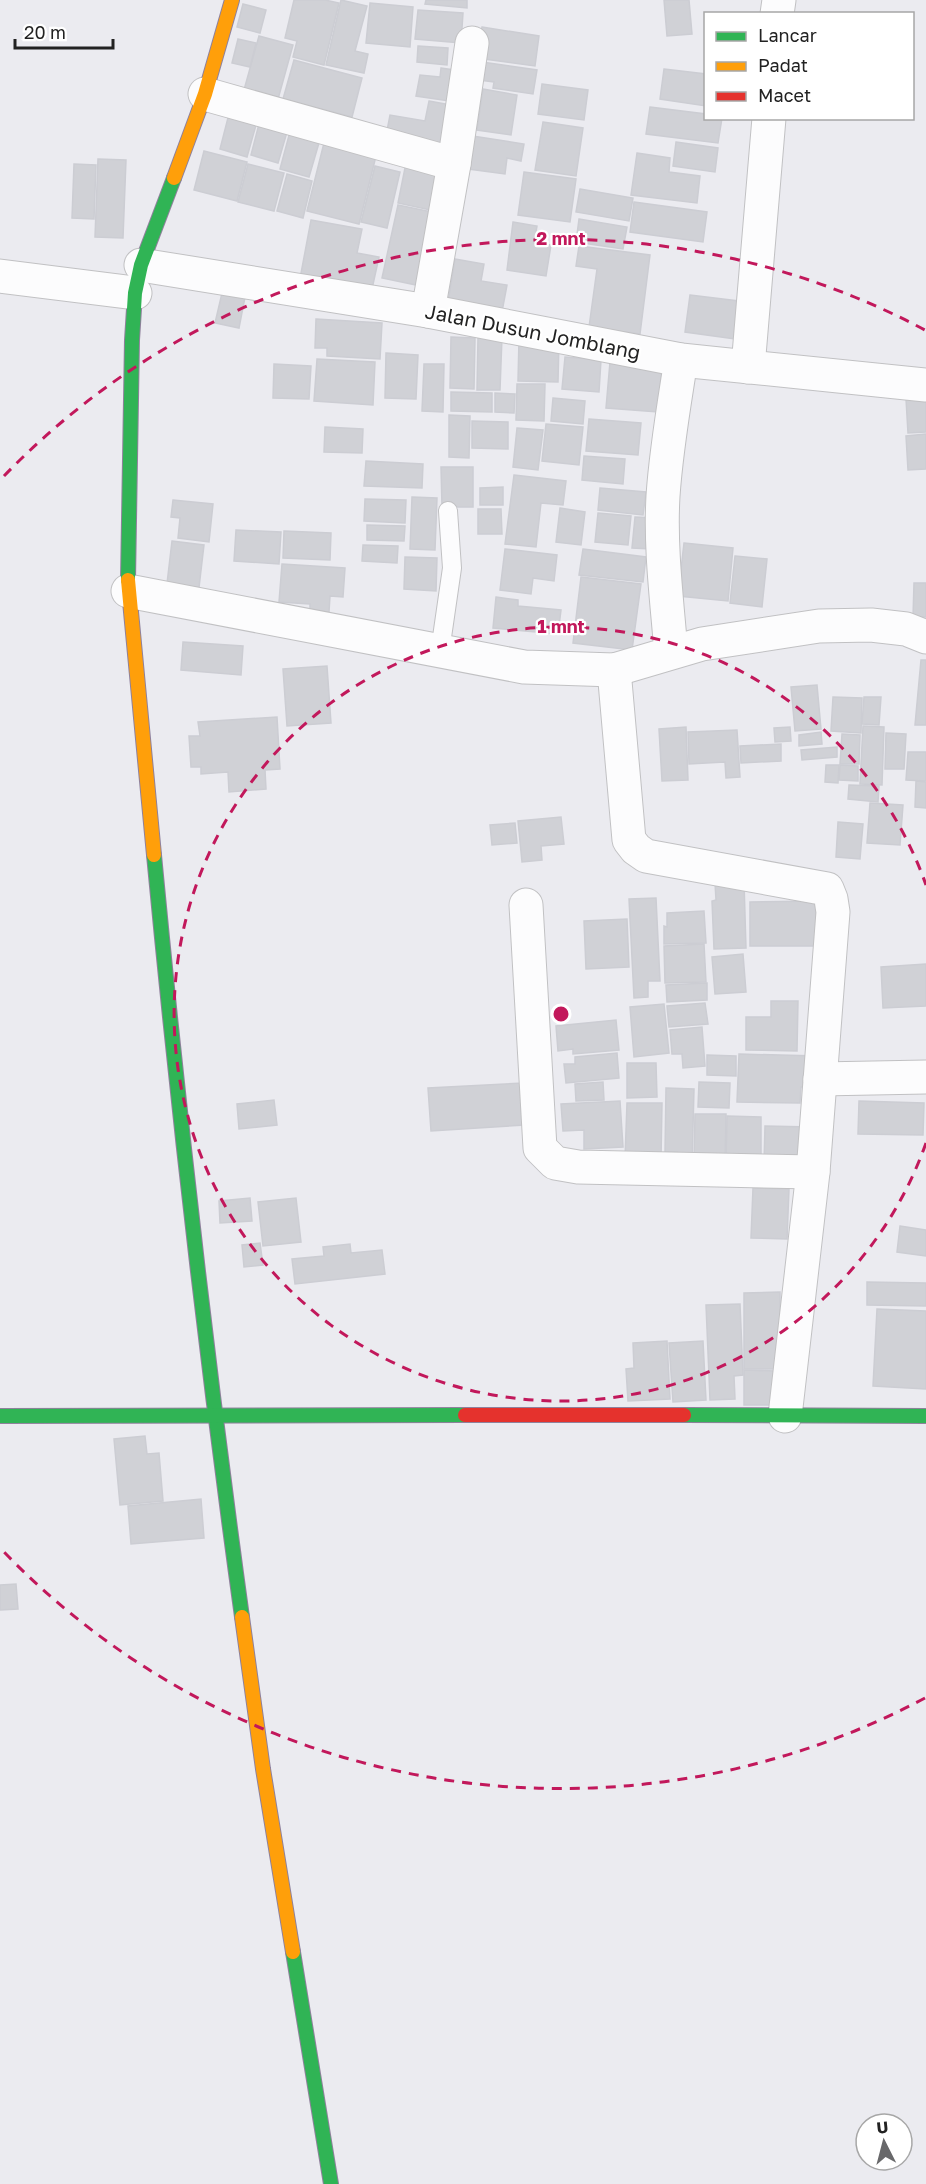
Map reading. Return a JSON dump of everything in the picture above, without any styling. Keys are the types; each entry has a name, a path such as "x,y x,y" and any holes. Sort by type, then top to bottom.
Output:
{"street":[{"path":"232,0 205,94 138,279 132,340 128,591 173,1054 214,1414 263,1768 331,2184"},
{"path":"428,311 454,164 472,43"},
{"path":"205,94 454,164"},
{"path":"748,367 769,120"},
{"name":"Jalan Dusun Jomblang","path":"0,276 138,279 428,311 681,360 926,385"},
{"path":"671,652 663,498 668,445 681,360"},
{"path":"128,591 524,667 614,670 702,644 819,626 871,625 906,629 926,637"},
{"path":"614,670 629,840 636,849 646,856 827,889 831,899 833,912 813,1172 785,1416"},
{"path":"526,905 540,1148 555,1163 578,1167 813,1172"},
{"path":"820,1079 926,1077"},
{"path":"0,1416 214,1414 926,1416"}],"lane":[{"path":"440,651 452,568 448,511"}],"building":[{"path":"294,0 325,0 339,3 324,65 293,57 297,41 285,38"},
{"path":"341,0 367,6 355,51 368,54 364,73 326,65"},
{"path":"426,0 467,0 467,8 425,4"},
{"path":"664,0 689,0 692,34 667,36"},
{"path":"370,3 413,7 410,47 366,43"},
{"path":"243,4 266,10 260,33 237,27"},
{"path":"418,10 463,13 461,43 415,39"},
{"path":"482,27 539,36 535,66 477,58"},
{"path":"259,36 293,45 278,99 244,90"},
{"path":"238,39 256,43 250,67 232,63"},
{"path":"418,46 448,48 447,65 417,62"},
{"path":"294,60 362,78 352,117 283,99"},
{"path":"475,61 537,70 533,94 493,88 494,82 472,79"},
{"path":"441,68 461,71 456,102 416,96 420,75 440,77"},
{"path":"664,69 704,74 704,106 660,99"},
{"path":"542,84 588,90 584,120 538,114"},
{"path":"483,89 517,95 511,135 477,130"},
{"path":"429,101 457,106 449,148 386,136 390,115 425,121"},
{"path":"650,107 704,114 704,120 722,120 718,143 646,134"},
{"path":"230,110 258,118 247,157 220,149"},
{"path":"543,122 583,128 576,176 535,170"},
{"path":"259,124 287,132 278,163 251,155"},
{"path":"291,128 321,136 309,177 280,169"},
{"path":"466,135 524,144 521,161 507,158 505,174 461,168"},
{"path":"676,142 718,148 715,172 673,166"},
{"path":"324,143 376,156 359,224 307,211"},
{"path":"204,151 247,162 237,201 194,190"},
{"path":"637,153 670,158 669,172 700,176 697,203 631,195"},
{"path":"98,159 126,160 123,238 95,237"},
{"path":"406,163 451,172 430,210 398,203"},
{"path":"74,164 96,165 94,219 72,218"},
{"path":"248,164 284,173 274,211 238,202"},
{"path":"375,166 400,172 387,228 361,222"},
{"path":"524,172 576,179 570,222 518,215"},
{"path":"287,174 312,181 303,218 277,211"},
{"path":"580,189 633,198 629,221 576,212"},
{"path":"634,202 707,212 703,242 630,232"},
{"path":"398,205 437,213 421,286 382,278"},
{"path":"579,219 627,227 623,249 576,242"},
{"path":"311,220 362,229 357,253 379,257 370,298 299,284"},
{"path":"513,222 537,226 534,243 551,245 546,276 507,270"},
{"path":"579,246 650,255 640,334 589,327 597,269 576,266"},
{"path":"455,259 484,264 481,281 507,285 501,317 447,308"},
{"path":"222,293 245,297 239,328 215,323"},
{"path":"690,295 747,302 742,340 685,332"},
{"path":"316,319 382,323 380,359 327,356 327,348 315,348"},
{"path":"451,337 475,338 474,389 450,388"},
{"path":"478,337 502,337 500,390 477,390"},
{"path":"519,339 559,340 558,382 518,381"},
{"path":"386,353 418,355 416,399 385,398"},
{"path":"565,357 601,360 599,392 562,389"},
{"path":"317,359 375,362 373,405 314,401"},
{"path":"610,362 662,367 658,412 606,408"},
{"path":"274,364 311,366 309,399 273,398"},
{"path":"424,364 444,364 443,412 422,411"},
{"path":"517,384 545,384 544,421 516,420"},
{"path":"451,392 492,393 492,412 451,411"},
{"path":"495,393 515,394 514,413 495,412"},
{"path":"926,397 926,432 908,433 906,399"},
{"path":"553,398 585,401 583,424 551,421"},
{"path":"449,415 470,416 469,458 449,457"},
{"path":"589,419 641,423 638,455 586,451"},
{"path":"472,421 508,422 508,449 472,448"},
{"path":"546,424 583,427 579,465 542,461"},
{"path":"325,427 363,429 362,453 324,452"},
{"path":"517,428 543,430 538,470 513,467"},
{"path":"926,434 926,469 908,470 906,436"},
{"path":"584,456 625,459 623,484 582,480"},
{"path":"366,461 423,464 422,488 364,486"},
{"path":"441,467 473,467 473,507 442,507"},
{"path":"514,475 566,481 563,505 541,503 536,547 505,544"},
{"path":"503,487 503,505 480,505 480,488"},
{"path":"600,488 646,492 643,515 598,510"},
{"path":"412,497 437,498 435,550 410,549"},
{"path":"365,499 406,500 405,523 364,521"},
{"path":"173,500 213,504 209,542 178,538 180,518 171,517"},
{"path":"560,508 585,512 581,545 556,542"},
{"path":"478,509 501,509 502,534 478,534"},
{"path":"598,513 631,516 628,545 595,542"},
{"path":"635,517 655,518 652,549 632,548"},
{"path":"367,525 405,526 404,541 367,540"},
{"path":"236,530 281,532 279,564 234,561"},
{"path":"284,531 331,533 330,560 283,558"},
{"path":"172,541 204,545 198,596 166,592"},
{"path":"684,543 733,548 728,601 678,596"},
{"path":"363,545 398,546 397,563 362,561"},
{"path":"505,549 557,555 554,581 533,578 531,594 500,590"},
{"path":"583,549 646,557 643,582 579,575"},
{"path":"735,556 767,559 762,607 730,603"},
{"path":"405,557 437,558 436,591 404,589"},
{"path":"282,564 345,568 343,597 330,596 329,612 310,610 310,604 279,602"},
{"path":"581,577 641,584 632,650 573,643"},
{"path":"914,583 926,583 926,617 913,617"},
{"path":"496,597 518,600 518,606 561,610 558,634 493,628"},
{"path":"183,642 243,646 241,675 181,670"},
{"path":"921,660 926,660 926,725 915,725"},
{"path":"327,666 331,723 287,726 283,669"},
{"path":"817,685 821,729 795,731 791,687"},
{"path":"833,697 862,698 861,733 831,731"},
{"path":"864,697 881,697 879,725 862,724"},
{"path":"277,717 280,769 265,770 266,789 229,792 228,772 201,774 201,767 191,767 189,736 200,736 198,722"},
{"path":"863,726 884,727 882,785 860,784"},
{"path":"686,727 688,780 662,781 659,729"},
{"path":"790,727 791,741 775,742 774,728"},
{"path":"737,730 740,777 726,778 725,762 689,764 688,732"},
{"path":"821,732 822,744 799,746 799,735"},
{"path":"886,733 906,734 904,769 885,769"},
{"path":"842,734 860,735 859,764 840,764"},
{"path":"781,744 781,761 741,763 740,746"},
{"path":"837,747 837,757 802,760 801,750"},
{"path":"908,752 926,752 926,781 906,780"},
{"path":"826,765 839,765 838,783 825,782"},
{"path":"840,765 858,766 858,781 839,780"},
{"path":"916,781 926,782 926,808 915,807"},
{"path":"849,785 879,786 878,802 848,799"},
{"path":"870,803 903,805 900,845 867,843"},
{"path":"561,817 564,844 541,846 542,860 522,862 518,821"},
{"path":"838,822 863,824 860,859 836,857"},
{"path":"515,823 517,843 492,845 490,825"},
{"path":"744,882 746,948 714,949 712,901 716,900 715,883"},
{"path":"656,898 660,981 648,981 648,997 634,998 629,899"},
{"path":"820,901 820,946 750,946 750,902"},
{"path":"704,911 706,943 664,944 667,913"},
{"path":"627,919 629,967 586,969 584,921"},
{"path":"704,944 706,982 665,983 664,946"},
{"path":"743,954 746,992 715,994 712,957"},
{"path":"926,964 926,1006 883,1008 881,967"},
{"path":"707,983 707,1000 667,1002 666,985"},
{"path":"771,1001 798,1001 797,1051 746,1050 746,1017 771,1017"},
{"path":"705,1003 708,1024 669,1027 667,1006"},
{"path":"664,1004 669,1053 634,1057 630,1007"},
{"path":"616,1020 619,1050 573,1054 573,1049 558,1051 556,1026"},
{"path":"702,1027 705,1066 683,1068 682,1054 672,1054 670,1030"},
{"path":"617,1053 619,1078 566,1083 564,1064 575,1064 575,1057"},
{"path":"739,1054 817,1056 817,1087 801,1087 800,1103 737,1102"},
{"path":"707,1055 736,1056 736,1076 707,1075"},
{"path":"627,1063 656,1063 657,1097 627,1098"},
{"path":"603,1082 604,1100 576,1101 575,1084"},
{"path":"699,1082 730,1083 729,1108 698,1107"},
{"path":"523,1083 525,1125 431,1131 428,1088"},
{"path":"666,1088 694,1089 692,1166 677,1165 677,1152 665,1152"},
{"path":"274,1100 277,1125 239,1129 237,1104"},
{"path":"620,1101 623,1147 584,1149 584,1130 563,1131 561,1104"},
{"path":"859,1101 924,1103 923,1135 858,1134"},
{"path":"627,1103 662,1103 661,1160 625,1159"},
{"path":"695,1114 726,1114 725,1163 694,1162"},
{"path":"727,1116 761,1117 761,1164 726,1164"},
{"path":"765,1126 811,1127 810,1165 764,1164"},
{"path":"753,1188 789,1189 787,1239 751,1238"},
{"path":"250,1198 252,1221 220,1223 219,1201"},
{"path":"296,1198 301,1242 263,1246 258,1202"},
{"path":"900,1226 926,1230 926,1256 897,1252"},
{"path":"260,1243 263,1265 244,1267 242,1245"},
{"path":"350,1244 351,1253 382,1250 385,1274 295,1284 292,1259 324,1256 323,1247"},
{"path":"867,1282 926,1283 926,1306 867,1305"},
{"path":"780,1292 780,1369 744,1369 744,1293"},
{"path":"740,1304 743,1375 734,1376 735,1399 710,1400 706,1305"},
{"path":"877,1309 926,1311 926,1389 873,1386"},
{"path":"667,1341 670,1399 628,1401 626,1369 634,1368 633,1343"},
{"path":"703,1341 706,1400 673,1402 669,1343"},
{"path":"744,1370 776,1371 776,1405 744,1405"},
{"path":"145,1436 147,1454 159,1453 163,1501 120,1505 114,1439"},
{"path":"201,1499 204,1538 131,1544 128,1506"},
{"path":"16,1584 18,1609 0,1610 0,1585"}],"traffic: fast":[{"path":"128,580 132,340 135,293 141,265 174,178"},
{"path":"154,855 194,1236 242,1617"},
{"path":"0,1416 465,1415"},
{"path":"684,1415 926,1416"},
{"path":"293,1952 331,2184"}],"traffic: slow":[{"path":"174,178 205,94 232,0"},
{"path":"128,580 154,855"},
{"path":"242,1617 263,1769 293,1952"}],"traffic: jam":[{"path":"465,1415 684,1415"}]}
